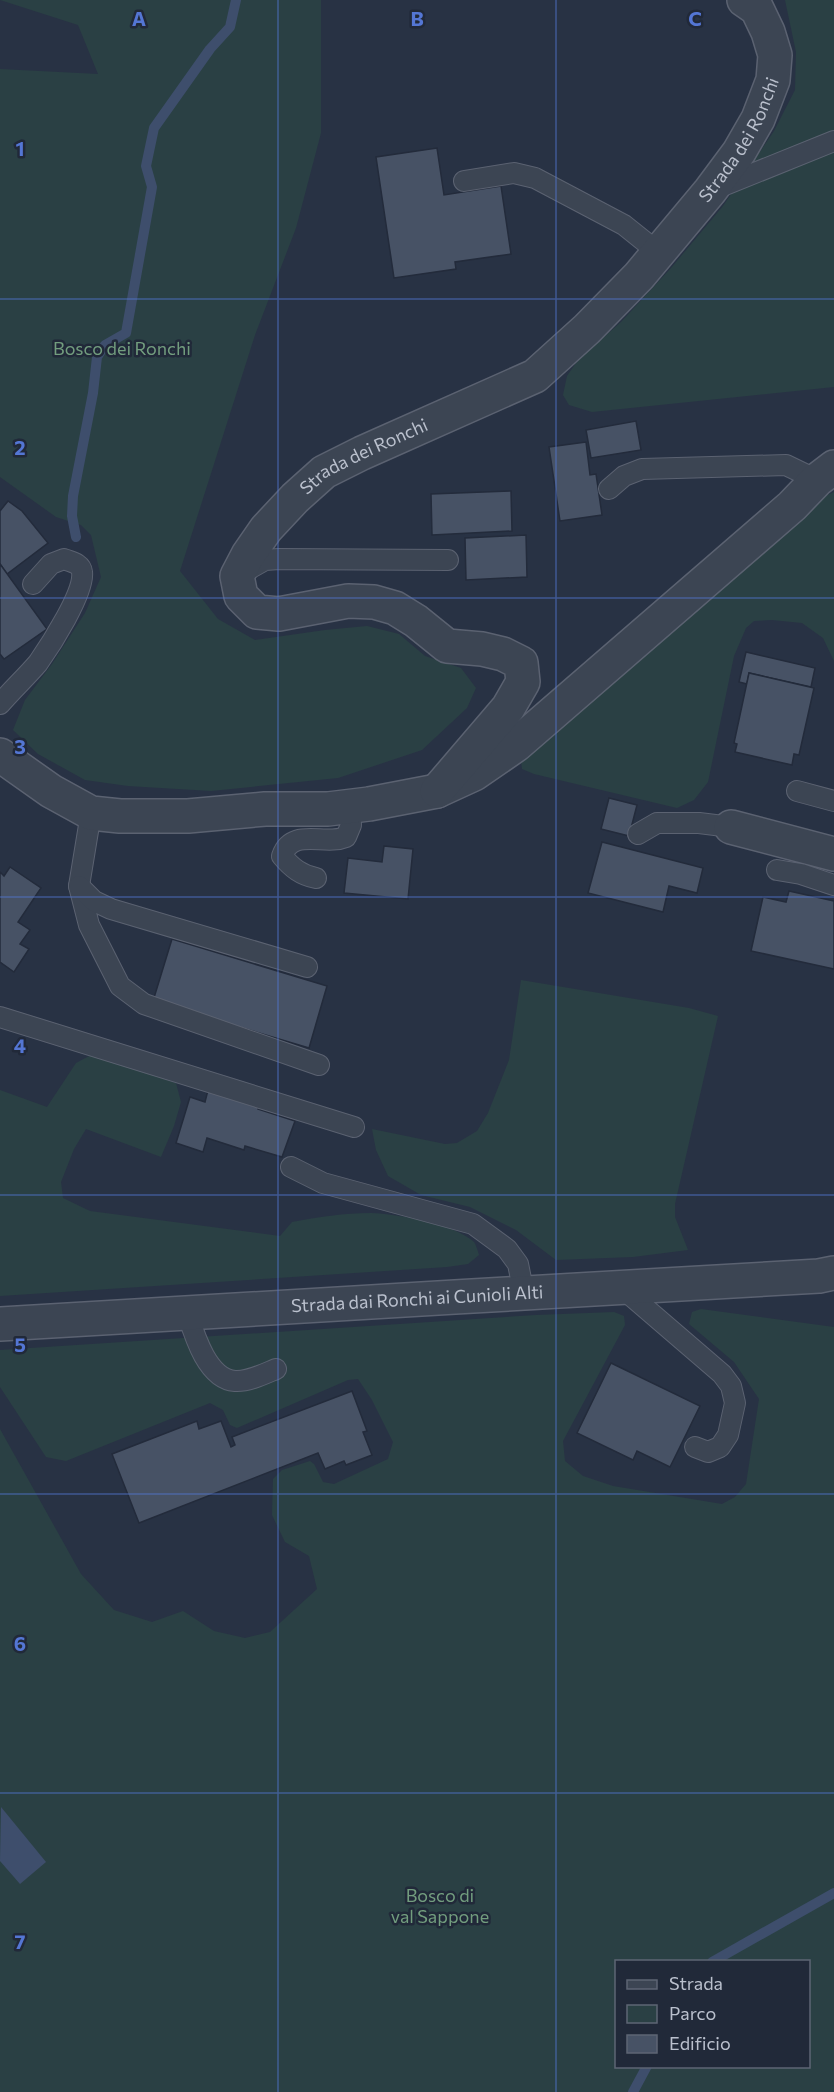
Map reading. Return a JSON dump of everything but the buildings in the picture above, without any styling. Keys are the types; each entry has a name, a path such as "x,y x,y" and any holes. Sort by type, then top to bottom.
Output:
{"street":[{"name":"Strada dei Ronchi","path":"237,576 248,555 266,530 295,498 324,472 535,376 587,329 658,253 710,191 739,152 758,120 772,80 775,55 768,32 753,3"},
{"path":"0,755 51,791 91,813 120,816 188,816 264,809 328,809 437,791 474,774 516,745 792,506 826,473"},
{"path":"237,576 241,596 257,612 279,614 348,601 374,602 395,608 416,621 447,646 482,649 503,654 521,663 523,682 508,708 437,791"},
{"path":"731,827 834,854"},
{"name":"Strada dai Ronchi ai Cunioli Alti","path":"0,1324 819,1276 834,1273"}],"lane":[{"path":"710,191 834,141"},
{"path":"464,181 514,172 535,178 624,225 658,253"},
{"path":"609,489 624,476 642,470 786,465 826,473"},
{"path":"0,704 38,662 61,626 80,590 82,571 79,565 64,559 51,564 33,584"},
{"path":"237,576 265,560 448,560"},
{"path":"797,791 834,801"},
{"path":"316,878 306,876 294,869 282,856 285,847 293,840 336,841 346,837 351,825 350,806"},
{"path":"91,813 79,886 89,925 120,986 144,1004 319,1065"},
{"path":"638,834 657,823 699,823 731,827"},
{"path":"777,870 801,874 834,885"},
{"path":"79,886 94,902 111,909 307,967"},
{"path":"0,1017 354,1127"},
{"path":"291,1167 323,1183 473,1224 507,1249 518,1264 524,1294"},
{"path":"622,1288 722,1374 730,1386 735,1403 728,1435 720,1447 708,1452 695,1447"},
{"path":"187,1312 203,1353 218,1376 235,1381 257,1377 276,1369"}],"green space":[{"name":"Bosco dei Ronchi","path":"0,0 321,0 321,133 296,228 255,335 180,571 218,619 255,640 367,626 399,634 425,656 461,668 476,688 467,708 422,750 338,778 211,791 128,786 85,780 38,754 13,730 25,700 85,613 101,577 91,535 81,525 56,517 0,477 0,69 98,74 78,25"},
{"path":"785,0 834,0 834,387 592,412 569,405 563,395 567,376 578,360 621,322 671,268 723,206 774,131 795,90 796,52"},
{"path":"834,492 834,661 823,638 802,623 754,621 746,628 734,656 708,782 694,800 677,808 534,774 522,769 521,760 819,499"},
{"path":"521,980 689,1008 718,1016 675,1204 675,1217 688,1250 633,1257 556,1260 516,1230 470,1207 421,1195 388,1176 376,1150 372,1129 445,1144 457,1143 477,1131 488,1113 509,1060"},
{"path":"93,1054 176,1083 181,1102 161,1157 86,1129 74,1149 61,1182 63,1198 90,1211 280,1236 292,1222 302,1220 361,1213 395,1215 454,1230 474,1242 479,1255 468,1264 447,1267 0,1296 0,1090 47,1107 76,1063"},
{"name":"Bosco di val Sappone","path":"701,1309 834,1327 834,2092 0,2092 0,1429 81,1574 114,1610 152,1622 183,1611 214,1631 245,1638 270,1632 317,1589 309,1556 285,1542 272,1515 273,1479 282,1470 310,1461 314,1464 323,1482 334,1484 388,1459 393,1442 372,1400 358,1379 348,1380 237,1428 230,1425 223,1410 210,1403 66,1461 46,1457 0,1387 0,1350 536,1315 614,1312 624,1316 625,1325 563,1441 565,1461 583,1476 613,1486 722,1504 735,1497 746,1484 759,1399 734,1362 689,1324 692,1312"}],"water":[{"path":"1,1807 46,1862 20,1884 0,1861"}],"waterway":[{"path":"76,537 72,516 73,496 93,393 97,357 105,345 126,333 152,187 146,166 154,128 210,49 230,27 236,0"},
{"path":"716,1960 834,1893"},
{"path":"633,2092 646,2068"}]}
